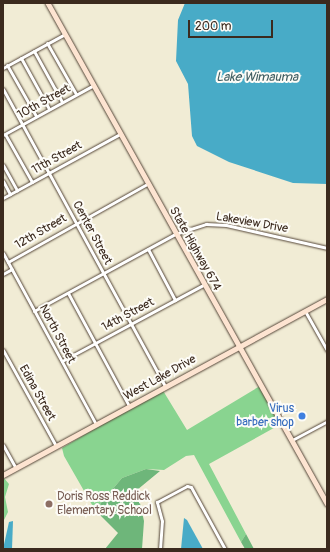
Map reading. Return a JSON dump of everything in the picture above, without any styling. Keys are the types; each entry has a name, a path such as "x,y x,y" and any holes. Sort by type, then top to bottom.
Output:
{"main road":[{"name":"State Highway 674","path":"48,3 203,285 327,503"},
{"name":"West Lake Drive","path":"3,475 327,299"}],"street":[{"path":"3,68 65,34"},
{"path":"47,43 76,94"},
{"path":"34,51 62,102"},
{"path":"21,58 49,109"},
{"path":"7,65 36,116"},
{"name":"10th Street","path":"4,134 94,85"},
{"name":"Center Street","path":"3,89 165,386"},
{"path":"4,134 32,182"},
{"name":"11th Street","path":"3,198 120,134"},
{"path":"3,165 17,190"},
{"path":"3,181 10,194"},
{"name":"12th Street","path":"8,262 147,184"},
{"name":"Lakeview Drive","path":"34,311 175,234 206,224 226,225 327,248"},
{"path":"148,249 175,300"},
{"name":"North Street","path":"3,253 96,424"},
{"path":"3,274 12,269"},
{"name":"14th Street","path":"62,361 203,285"},
{"path":"68,293 129,406"},
{"path":"305,311 327,350"},
{"name":"Edina Street","path":"3,350 56,446"},
{"path":"292,440 327,421"},
{"path":"3,445 16,468"},
{"path":"160,549 162,521 158,502 187,486 191,487 225,549"}],"green space":[{"path":"260,386 281,424 209,464 246,534 241,542 194,455 186,456 164,470 146,469 122,478 95,510 64,456 62,448 162,389 187,430"},
{"path":"146,469 160,471 137,490 144,521 142,549 105,549 118,533 95,510 122,478"},
{"path":"3,477 9,484 5,497 8,512 3,522"},
{"path":"246,534 254,549 245,549 241,542"}],"water":[{"name":"Lake Wimauma","path":"185,3 327,3 327,184 293,183 229,162 197,146 192,136 188,84 176,61 178,20"},
{"path":"184,518 187,520 203,549 181,549"},
{"path":"13,521 12,549 3,549 9,522"}],"place":[{"name":"Virus barber shop","path":"302,416"},
{"name":"Doris Ross Reddick Elementary School","path":"49,504"}]}
